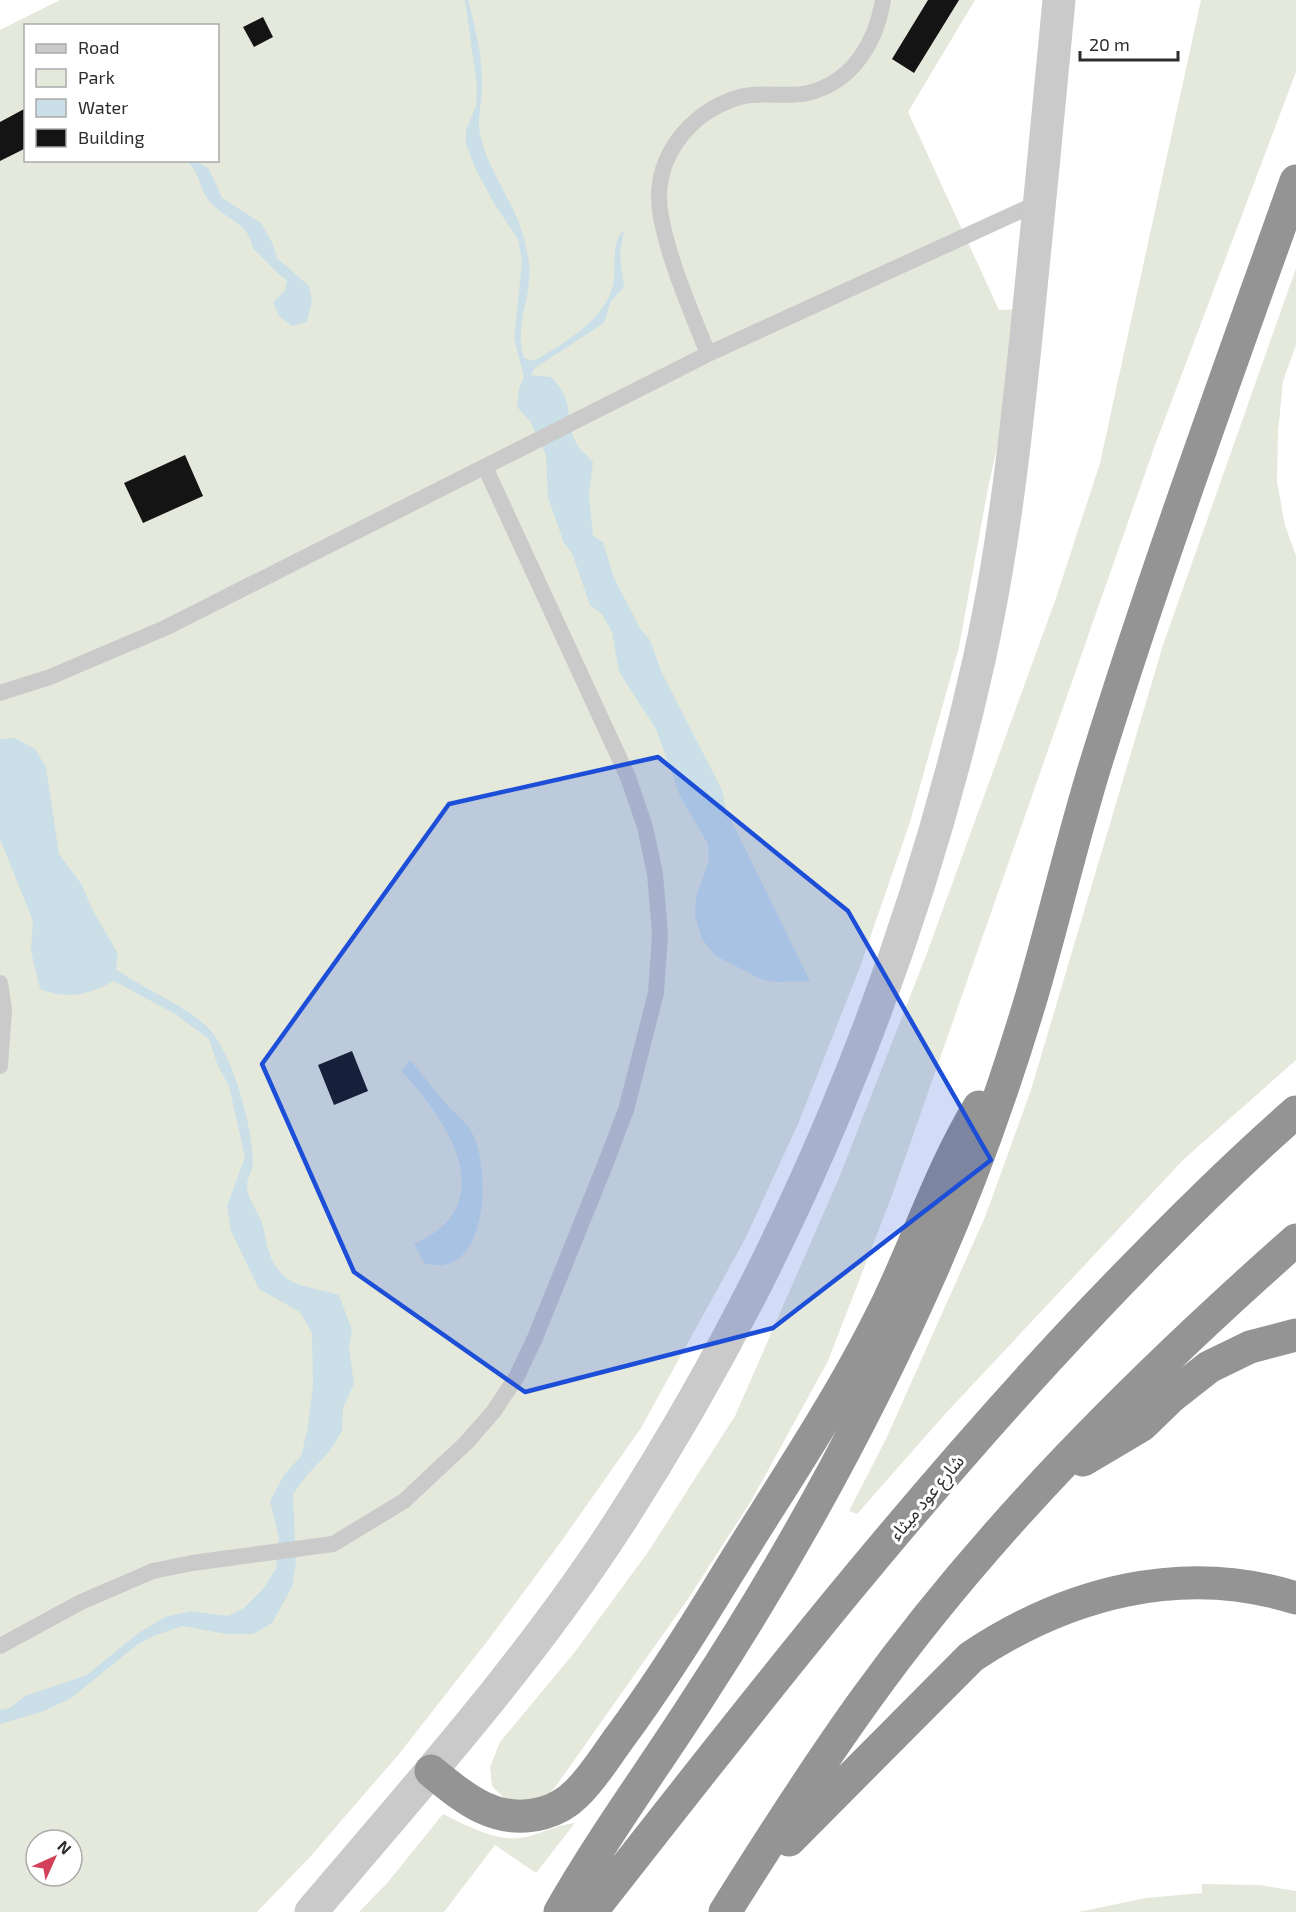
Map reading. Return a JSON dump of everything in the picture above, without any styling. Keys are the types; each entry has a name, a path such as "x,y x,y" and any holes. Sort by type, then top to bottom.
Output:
{"highway":[{"path":"560,1912 598,1846 699,1697 756,1607 858,1424 935,1264 973,1168 1011,1061 1088,788 1129,656 1296,181"},
{"path":"431,1771 468,1801 485,1811 504,1816 524,1817 544,1813 575,1795 587,1781 644,1705 684,1645 870,1338 904,1267 943,1172 986,1096 1011,1061"},
{"name":"شارع عود ميثاء","path":"591,1912 735,1727 906,1519 1026,1380 1152,1248 1296,1112"},
{"path":"732,1901 865,1700 938,1606 1045,1482 1204,1322 1296,1240"},
{"path":"1045,1482 1142,1425 1172,1396 1209,1367 1250,1347 1296,1335"},
{"path":"732,1901 971,1657 1006,1634 1043,1615 1082,1600 1122,1590 1163,1584 1205,1583 1246,1587 1296,1598"}],"street":[{"path":"311,1912 431,1771 524,1655 617,1526 699,1393 773,1252 846,1088 895,962 939,822 980,658 1008,503 1059,0"}],"lane":[{"path":"708,354 679,278 660,216 659,183 669,153 687,126 712,107 743,96 808,93 839,79 864,56 879,26 883,0"},
{"path":"0,693 51,677 156,632 708,354 1040,202"},
{"path":"0,1646 117,1585 153,1571 333,1544 404,1501 468,1442 517,1376 535,1338 626,1110 656,993 660,934 655,874 645,827 628,777 485,467"},
{"path":"0,983 4,1010 0,1066"}],"highlighted area":[{"path":"658,757 848,911 991,1160 773,1328 525,1392 354,1272 262,1064 449,804"}],"green space":[{"path":"60,0 975,0 908,112 999,310 1017,309 1009,393 988,488 959,647 910,822 860,967 798,1124 745,1239 641,1428 489,1639 399,1754 310,1857 257,1912 0,1912 0,30"},
{"path":"1201,0 1296,0 1296,72 1155,445 891,1198 828,1361 751,1501 688,1599 556,1786 548,1795 510,1804 492,1786 490,1767 500,1742 574,1653 648,1552 735,1416 839,1178 927,953 1056,598 1100,463"},
{"path":"1296,268 1296,345 1283,381 1278,432 1277,482 1285,525 1296,556 1296,1060 1184,1159 946,1413 857,1514 849,1511 886,1439 985,1217 1031,1090 1163,645"},
{"path":"443,1814 490,1835 510,1838 527,1837 575,1823 536,1873 495,1845 444,1912 359,1912 388,1882"},
{"path":"1202,1884 1260,1885 1296,1891 1296,1912 1078,1912 1146,1898 1202,1893"}],"water":[{"path":"465,0 468,0 480,56 482,90 479,122 483,147 517,217 528,255 528,287 521,335 524,358 534,361 572,337 595,317 611,292 617,240 624,230 620,255 624,287 611,301 604,323 535,368 531,375 551,377 564,395 573,435 578,446 593,462 589,495 593,536 603,542 614,578 640,628 650,640 662,673 722,790 726,810 810,981 778,982 761,979 716,956 702,939 695,915 696,897 709,861 708,844 680,796 656,729 619,672 612,632 602,614 590,605 572,553 564,543 548,498 546,455 530,421 517,407 519,388 524,377 514,338 522,262 518,239 495,205 476,170 466,144 466,130 476,106 477,87"},
{"path":"188,162 198,162 209,169 222,198 261,223 272,242 277,258 309,286 312,302 307,322 292,326 279,316 273,302 285,291 287,280 253,249 251,240 242,227 210,202"},
{"path":"15,738 35,749 46,767 59,854 82,885 91,907 118,954 116,969 195,1017 206,1026 222,1047 246,1114 253,1162 247,1188 263,1226 268,1249 278,1270 291,1281 339,1295 352,1330 349,1348 354,1384 343,1408 342,1431 329,1452 293,1494 296,1563 292,1587 272,1623 253,1634 226,1634 183,1626 156,1635 138,1644 71,1698 44,1711 0,1724 0,1710 10,1708 25,1696 87,1675 137,1634 165,1617 191,1611 228,1616 244,1608 263,1589 276,1569 279,1538 270,1501 284,1475 301,1456 307,1432 313,1386 312,1333 300,1312 259,1289 231,1231 227,1206 245,1157 229,1086 218,1066 209,1039 175,1014 114,981 87,993 69,995 40,989 31,951 33,921 0,839 0,739"},
{"path":"410,1060 445,1103 468,1126 480,1159 482,1203 478,1225 471,1244 459,1258 444,1265 425,1264 414,1244 441,1227 457,1207 462,1185 459,1161 436,1113 401,1071"}],"building":[{"path":"928,0 959,0 914,73 892,59"},
{"path":"263,17 273,37 254,47 243,27"},
{"path":"24,109 24,149 0,161 0,122"},
{"path":"185,455 203,496 143,523 124,483"},
{"path":"352,1051 368,1091 334,1105 318,1065"}]}
